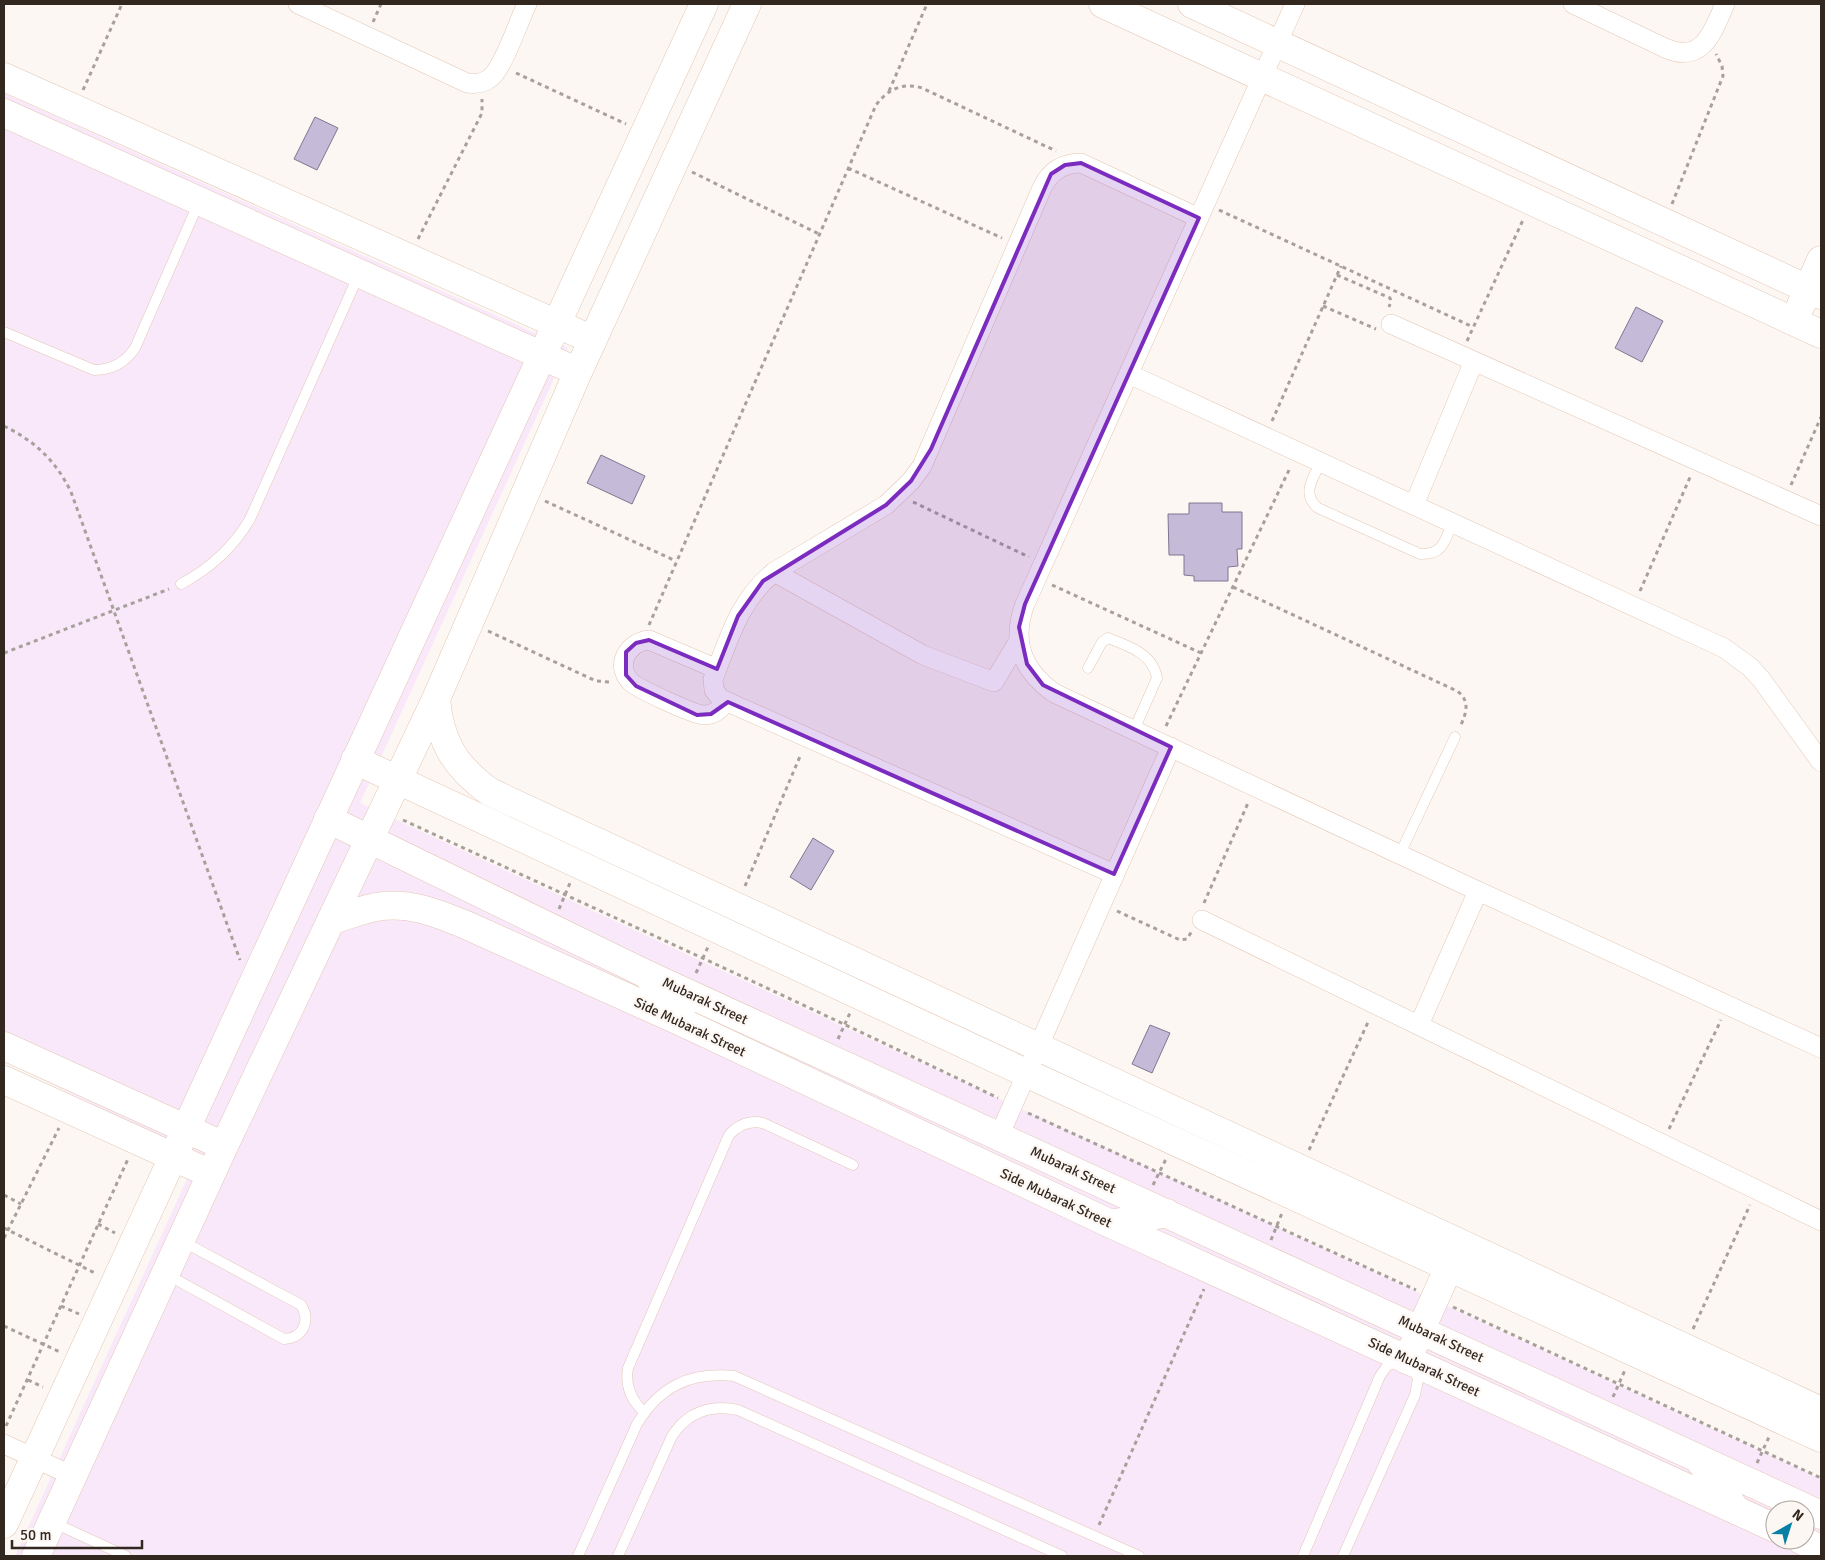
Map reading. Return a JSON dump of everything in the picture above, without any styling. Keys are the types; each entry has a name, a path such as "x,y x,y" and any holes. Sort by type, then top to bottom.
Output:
{"main road":[{"path":"4,1524 704,4"},
{"path":"36,1556 180,1240 436,699 578,372 747,4"},
{"path":"1102,4 1814,328 1815,292 1821,260"},
{"path":"1192,4 1815,292"},
{"path":"4,77 593,340"},
{"path":"4,113 578,372"},
{"path":"436,699 438,718 443,736 451,753 462,768 490,792 1821,1411"},
{"path":"355,760 1026,1073 1821,1438"},
{"name":"Mubarak Street","path":"328,819 646,974 1697,1456 1821,1515"},
{"name":"Side Mubarak Street","path":"331,920 376,907 393,905 414,907 437,913 686,1024 1111,1224 1765,1524"},
{"path":"646,974 686,1024"},
{"path":"4,1046 224,1146"},
{"path":"4,1080 211,1174"},
{"path":"1111,1224 1156,1208"},
{"path":"1407,1360 1449,1267"},
{"path":"1697,1456 1737,1511"}],"street":[{"path":"298,4 467,83 474,84 482,82 495,73 527,4"},
{"path":"1294,4 1021,615 1019,640 1026,664 1034,676 1054,692 1478,891 1821,1048"},
{"path":"1573,4 1672,51 1688,52 1703,46 1725,4"},
{"path":"1114,874 726,702 714,690 714,679 738,616 763,581 774,572 886,505 899,495 922,466 1017,245 1046,180 1051,174 1065,165 1082,163 1203,211"},
{"path":"1385,321 1821,516"},
{"path":"1414,505 1467,358"},
{"path":"1129,374 1724,648 1737,656 1761,680 1821,762"},
{"path":"774,572 923,655 994,682 1019,640"},
{"path":"718,669 648,640 642,640 630,647 626,652 624,667 626,675 636,686 697,715 711,714 723,707 726,702"},
{"path":"999,1136 1102,904 1165,744"},
{"path":"1419,1025 1478,891"},
{"path":"1199,918 1821,1221"},
{"path":"4,1444 72,1476"}],"lane":[{"path":"4,332 94,370 118,365 135,348 199,201"},
{"path":"181,584 210,566 223,555 250,519 359,274"},
{"path":"1321,462 1309,485 1313,504 1318,508 1420,554 1428,555 1441,548 1452,523"},
{"path":"1088,668 1102,642 1108,638 1140,652 1151,662 1157,678 1134,730"},
{"path":"1400,854 1455,737"},
{"path":"644,1412 633,1401 629,1392 627,1383 628,1368 729,1135 741,1125 756,1122 763,1123 853,1165"},
{"path":"165,1274 284,1339 296,1336 304,1328 306,1316 301,1305 180,1240"},
{"path":"1303,1556 1380,1376 1392,1363 1407,1360 1416,1371 1418,1387 1343,1556"},
{"path":"578,1556 644,1412 664,1393 689,1379 719,1375 734,1376 1139,1556"},
{"path":"618,1556 672,1436 694,1414 716,1407 738,1410 1062,1556"},
{"path":"51,1522 126,1556"}],"path":[{"path":"75,108 122,4"},
{"path":"642,640 876,105 888,92 927,4"},
{"path":"1665,223 1723,76 1719,57 1712,50 1703,46"},
{"path":"499,66 645,132"},
{"path":"409,258 482,113 482,95 474,84"},
{"path":"888,92 914,85 1082,163"},
{"path":"674,164 820,234"},
{"path":"848,168 1017,245"},
{"path":"1467,358 1473,327 1532,201"},
{"path":"1203,211 1341,266 1473,327"},
{"path":"1265,436 1341,266"},
{"path":"1323,306 1374,329 1385,321 1390,298 1337,275"},
{"path":"1784,500 1821,417"},
{"path":"4,426 23,436 46,455 65,479 71,492 250,989"},
{"path":"1165,744 1201,653 1298,451"},
{"path":"1633,606 1697,461"},
{"path":"526,492 676,561"},
{"path":"899,495 1040,571 1201,653"},
{"path":"4,653 181,584"},
{"path":"1233,587 1457,691 1464,699 1467,709 1455,737"},
{"path":"469,622 596,681 609,682 626,675"},
{"path":"736,907 808,737"},
{"path":"1102,904 1180,940 1187,939 1199,918 1256,787"},
{"path":"382,810 702,960 845,1024 1012,1105 1619,1383 1821,1478"},
{"path":"552,927 577,864"},
{"path":"687,992 717,928"},
{"path":"830,1058 858,994"},
{"path":"1300,1169 1376,1004"},
{"path":"1662,1143 1727,1006"},
{"path":"4,1238 6,1229 21,1204 69,1110"},
{"path":"4,1432 137,1140"},
{"path":"1156,1208 1160,1172 1174,1141"},
{"path":"1684,1348 1757,1190"},
{"path":"1264,1257 1290,1194"},
{"path":"4,1195 21,1204"},
{"path":"6,1229 115,1282"},
{"path":"1094,1536 1212,1270"},
{"path":"4,1326 79,1361"},
{"path":"1605,1414 1634,1352"},
{"path":"1748,1481 1778,1418"}],"highlighted area":[{"path":"1081,163 1199,218 1025,604 1019,627 1027,664 1043,685 1171,747 1114,874 728,702 711,714 697,715 636,686 626,675 626,652 636,643 649,640 717,669 738,616 763,581 886,505 911,481 931,449 1051,174 1065,165"}],"shaded area":[{"path":"4,93 568,348 360,803 1821,1479 1821,1556 15,1556 198,1155 4,1061"}],"building":[{"path":"315,117 338,128 317,170 294,159"},
{"path":"1636,307 1663,321 1642,362 1615,348"},
{"path":"601,455 645,476 632,504 587,483"},
{"path":"1189,503 1222,503 1222,512 1242,512 1242,549 1237,549 1238,566 1228,567 1228,581 1194,581 1194,576 1184,575 1184,555 1169,555 1168,514 1189,514"},
{"path":"813,838 834,851 811,890 790,877"},
{"path":"1150,1025 1170,1033 1152,1073 1132,1064"}]}
